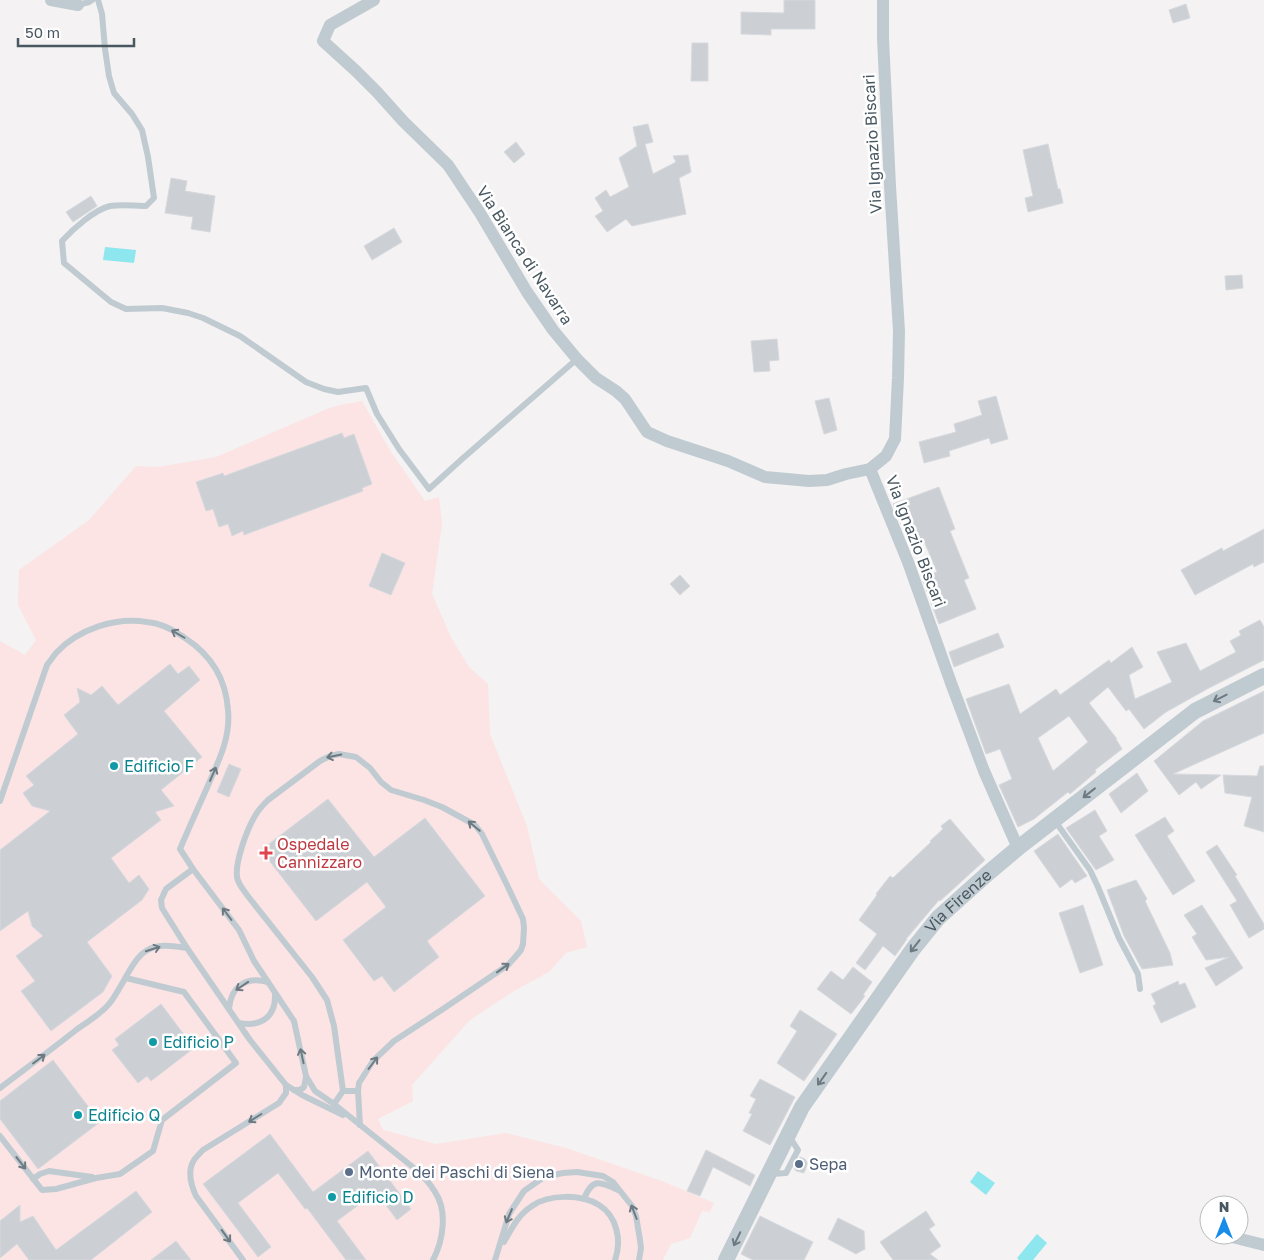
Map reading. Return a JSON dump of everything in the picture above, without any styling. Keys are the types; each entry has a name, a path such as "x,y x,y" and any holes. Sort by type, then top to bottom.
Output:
{"street":[{"path":"51,0 78,5"},
{"name":"Via Bianca di Navarra","path":"374,0 330,25 323,41 356,71 403,122 448,165 552,330 596,378 625,399 648,432 667,441 728,461 765,478 809,481 827,480 870,469"},
{"name":"Via Ignazio Biscari","path":"883,0 882,38 899,331 898,378 895,440 886,456 870,469 908,562 984,771 1018,848"},
{"name":"Via Firenze","path":"726,1260 802,1108 913,949 938,918 1018,848 1195,711 1264,676"},
{"path":"1249,1241 1264,1245"}],"lane":[{"path":"78,5 92,0"},
{"path":"98,0 102,14 109,76 114,92 142,130 154,198 146,206 108,206 76,226 62,241 64,263 111,302 126,309 162,308 203,318 240,336 306,382 324,389 338,392 366,388 377,414 399,449 429,489 577,359"},
{"path":"0,801 47,665 56,653 72,639 103,625 135,621 162,625 195,644 205,654 223,681 228,710 228,732 220,760 180,850 239,930 254,961 294,1021 306,1076 304,1086 300,1090 294,1090"},
{"path":"334,1104 343,1091 334,1026 327,1000 247,895 237,877 240,854 249,828 261,807 320,761 339,754 356,757 370,768 381,782 391,790 442,807 475,825 482,834 508,885 523,919 524,928 521,950 508,964 394,1040 373,1061 359,1083 360,1125"},
{"path":"1054,820 1090,870 1119,938 1138,974 1140,989"},
{"path":"193,869 166,888 161,900 162,908 187,948 250,1040 286,1085 302,1095 352,1119"},
{"path":"0,1088 108,1005 138,958 146,951 154,947 163,946 187,948"},
{"path":"0,1136 42,1190 56,1189 96,1178 120,1174 153,1151 162,1120 236,1063 184,992 126,978"},
{"path":"229,1009 230,999 234,991 241,984 249,980 268,982"},
{"path":"239,1023 258,1024 266,1019 272,1011 275,1002 275,992"},
{"path":"306,1076 315,1092 334,1104 414,1168 436,1193 443,1221 439,1245 433,1260"},
{"path":"243,1260 196,1196 191,1185 190,1172 194,1160 203,1150 279,1103 286,1093 286,1085"},
{"path":"343,1091 358,1092"},
{"path":"33,1179 49,1171 96,1178"},
{"path":"495,1260 509,1214 524,1191 544,1177 577,1172 603,1176 613,1182 632,1206 636,1216 640,1240 639,1260"},
{"path":"584,1199 588,1188 593,1184 606,1184 619,1190"},
{"path":"498,1252 517,1219 531,1206 542,1200 562,1197 584,1199 598,1204 606,1211 616,1227 619,1242 615,1260"}],"shaded area":[{"name":"Ospedale Cannizzaro","path":"362,401 391,452 425,501 439,497 442,524 432,594 451,637 469,667 488,684 490,734 527,826 539,879 581,921 587,947 566,953 549,972 514,991 470,1020 412,1085 413,1101 378,1119 383,1130 436,1144 506,1133 566,1148 662,1181 714,1203 710,1212 702,1211 690,1238 671,1244 663,1260 0,1260 0,641 25,655 36,640 18,605 19,570 89,520 136,466 158,467 216,457 327,409"}],"water":[{"path":"105,247 136,250 134,263 103,260"},
{"path":"978,1171 995,1183 986,1195 970,1182"},
{"path":"1037,1234 1047,1243 1033,1260 1019,1260 1017,1258"}],"building":[{"path":"784,0 815,0 815,29 771,29 771,35 741,34 741,12 784,13"},
{"path":"1186,4 1190,18 1173,23 1169,10"},
{"path":"692,43 708,43 708,81 691,81"},
{"path":"648,124 653,142 645,144 653,174 676,162 673,156 688,155 691,172 679,178 686,214 632,226 626,219 607,232 595,216 603,211 595,198 606,190 610,197 629,187 619,158 637,146 633,127"},
{"path":"516,142 525,154 514,163 504,152"},
{"path":"1048,144 1063,203 1028,212 1025,198 1033,196 1023,150"},
{"path":"171,178 187,181 185,191 215,196 210,232 191,229 193,217 165,213"},
{"path":"91,196 97,206 73,222 66,212"},
{"path":"394,228 402,242 372,260 364,246"},
{"path":"1242,275 1243,288 1226,290 1225,276"},
{"path":"777,339 779,360 769,361 770,371 754,372 751,341"},
{"path":"996,396 1008,439 991,444 989,438 949,451 950,456 924,463 919,442 956,432 954,424 982,415 978,401"},
{"path":"829,398 837,430 824,434 815,401"},
{"path":"342,433 344,438 354,434 372,484 362,488 363,491 244,535 243,531 232,536 228,524 219,527 213,509 206,511 196,482 223,473 224,476"},
{"path":"939,487 955,529 950,531 969,578 964,580 976,609 939,624 922,578 937,572 924,541 910,546 893,504"},
{"path":"1264,529 1264,562 1254,567 1253,564 1195,595 1181,570 1222,548 1223,551"},
{"path":"382,553 405,563 391,595 369,586"},
{"path":"680,575 690,586 680,595 670,584"},
{"path":"1260,620 1264,627 1264,660 1166,712 1144,729 1129,709 1126,711 1108,687 1089,703 1117,739 1122,749 1095,770 1096,772 1070,794 1068,792 1034,819 1018,827 999,785 1012,779 1000,749 986,754 966,699 1009,684 1020,714 1056,689 1060,695 1109,660 1111,663 1132,647 1143,667 1129,675 1135,699 1172,682 1157,652 1186,643 1200,671 1236,652 1230,641 1241,635 1239,631","holes":["1069,716 1088,742 1053,771 1038,738"]},
{"path":"998,633 1004,647 954,667 949,652"},
{"path":"170,664 178,674 189,666 200,680 164,711 202,757 161,790 174,806 155,812 161,820 111,858 129,883 139,875 149,889 142,900 87,942 112,976 103,992 51,1031 21,991 35,981 16,956 43,936 32,926 28,911 0,931 0,850 50,811 32,806 23,793 34,785 26,776 78,734 64,715 80,702 77,688 91,695 102,686 118,705"},
{"path":"1264,691 1264,733 1173,774 1221,775 1201,789 1196,782 1179,795 1154,761 1203,721"},
{"path":"229,764 241,769 229,797 217,792"},
{"path":"1260,766 1264,766 1264,832 1244,826 1252,797 1225,793 1223,775 1257,776"},
{"path":"1137,773 1148,791 1121,813 1109,794"},
{"path":"328,799 374,857 425,818 485,896 427,941 439,957 394,992 382,976 374,981 343,940 386,907 367,882 316,921 261,850"},
{"path":"1095,810 1107,831 1099,836 1114,860 1096,870 1066,828"},
{"path":"1165,817 1174,831 1167,836 1195,881 1173,895 1135,835"},
{"path":"950,819 985,860 939,900 906,939 895,956 883,946 865,970 856,963 877,934 859,920 890,876 893,878 931,842 943,829 941,826"},
{"path":"1058,834 1087,876 1075,883 1072,879 1060,888 1034,851"},
{"path":"1217,845 1237,875 1235,876 1264,924 1264,929 1249,938 1230,905 1237,901 1206,852"},
{"path":"1136,880 1147,899 1145,901 1170,953 1173,965 1142,969 1124,936 1107,890"},
{"path":"1083,905 1103,965 1080,973 1059,913"},
{"path":"1202,905 1243,968 1216,986 1205,968 1229,957 1206,960 1192,937 1197,934 1184,915"},
{"path":"853,967 872,982 863,995 865,996 851,1014 817,989 831,971 843,980"},
{"path":"1178,981 1179,985 1185,983 1196,1007 1161,1023 1153,1006 1156,1004 1151,994"},
{"name":"Edificio P","path":"161,1004 194,1048 151,1081 147,1076 138,1083 112,1050 119,1045 115,1039"},
{"path":"800,1010 837,1034 804,1081 777,1063 797,1031 790,1026"},
{"name":"Edificio Q","path":"53,1060 100,1122 38,1169 0,1119 0,1101"},
{"path":"760,1079 795,1097 770,1145 743,1131 752,1114 749,1113 756,1099 750,1096"},
{"name":"Edificio D","path":"270,1134 313,1192 368,1151 411,1209 397,1220 376,1192 337,1221 366,1260 346,1260 278,1173 238,1203 271,1247 258,1257 203,1184"},
{"path":"706,1150 755,1175 750,1186 713,1167 700,1196 687,1191"},
{"path":"800,1157 807,1162 804,1173 796,1171 794,1168"},
{"path":"136,1191 152,1212 91,1260 29,1260 17,1244 0,1258 0,1221 20,1205 20,1222 33,1216 56,1250"},
{"path":"926,1211 935,1225 929,1229 941,1246 930,1254 938,1260 893,1260 880,1242"},
{"path":"760,1216 813,1242 804,1260 753,1260 741,1254"},
{"path":"838,1218 864,1231 865,1249 856,1254 828,1239"},
{"path":"176,1241 191,1260 151,1260"}],"place":[{"name":"Edificio F","path":"114,766"},
{"name":"Ospedale Cannizzaro","path":"266,853"},
{"name":"Edificio P","path":"153,1042"},
{"name":"Edificio Q","path":"78,1115"},
{"name":"Sepa","path":"799,1164"},
{"name":"Monte dei Paschi di Siena","path":"349,1172"},
{"name":"Edificio D","path":"332,1197"}]}
